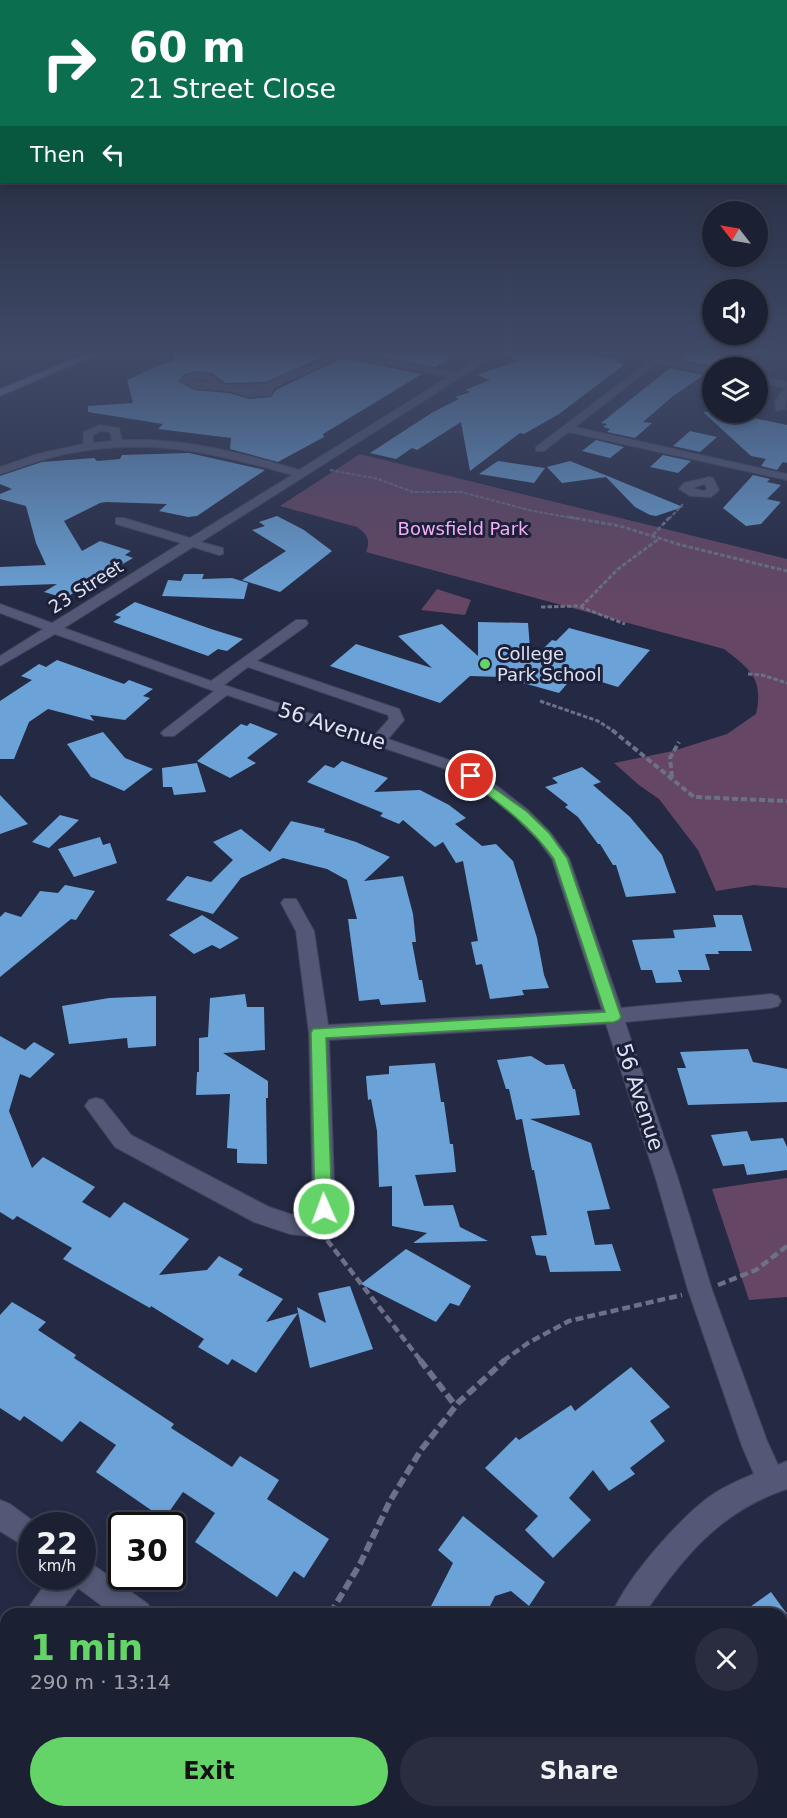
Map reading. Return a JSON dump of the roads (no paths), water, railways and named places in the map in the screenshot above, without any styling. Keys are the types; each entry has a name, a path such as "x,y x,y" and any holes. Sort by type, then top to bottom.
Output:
{"street":[{"path":"88,438 88,448"},
{"path":"117,438 118,445"},
{"name":"23 Street","path":"0,662 358,438"},
{"path":"540,449 556,438"},
{"path":"608,438 787,477"},
{"path":"0,471 36,456 88,448 158,443 186,445 300,474"},
{"path":"709,480 726,464"},
{"path":"120,521 219,551"},
{"name":"56 Avenue","path":"0,608 219,688 452,766 471,776 522,814 544,836 560,858 566,873 667,1179 700,1290 754,1446 779,1478"},
{"path":"168,733 247,662 301,622"},
{"path":"247,662 394,712 397,720 380,740"},
{"path":"96,1106 123,1141 262,1215 290,1224 317,1227 324,1209 319,1033 305,931 290,903"},
{"path":"319,1033 614,1017 771,1000"},
{"path":"631,1608 685,1540 720,1506 779,1478"},
{"path":"0,1514 18,1527"},
{"path":"96,1584 130,1608"},
{"path":"45,1608 59,1590"}],"place":[{"name":"College Park School","path":"485,664"}],"park label":[{"name":"Bowsfield Park","path":"463,529"}]}
